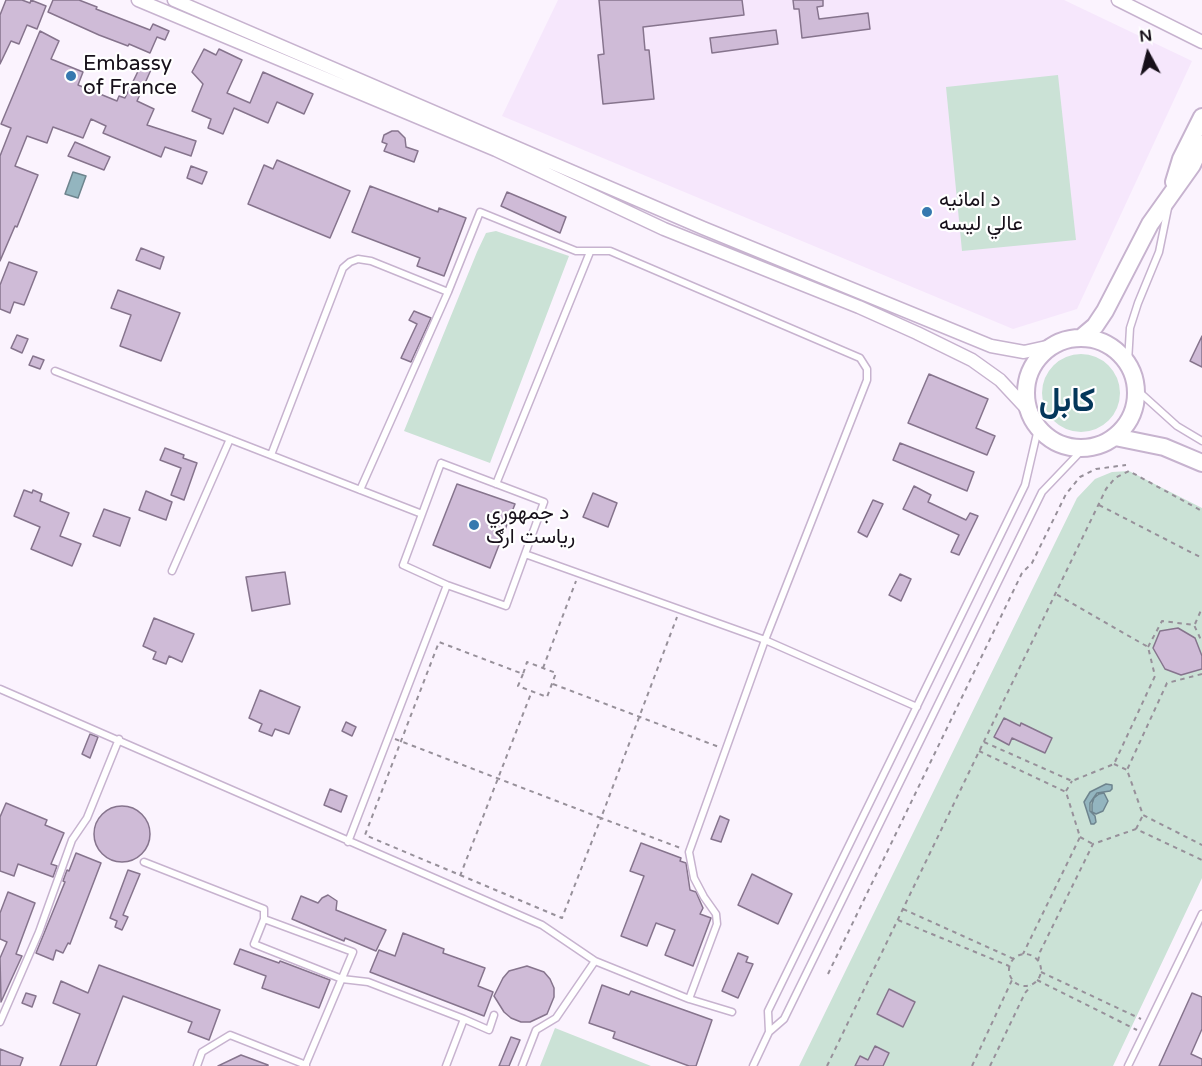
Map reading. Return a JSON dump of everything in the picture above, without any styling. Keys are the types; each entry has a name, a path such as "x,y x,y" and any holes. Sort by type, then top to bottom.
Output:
{"street":[{"path":"138,0 496,150 563,175 735,241 992,346 1024,352 1082,337 1108,344 1128,362 1136,388 1135,407 1127,423 1115,437 1084,448 1059,444 1038,429 1027,409 1000,380 972,360 859,307 688,240 563,175 174,0"},
{"path":"1118,0 1202,42"},
{"path":"185,19 190,7"},
{"path":"1169,198 1181,159 1202,117"},
{"path":"1082,337 1095,326 1105,311 1150,224 1192,165 1202,144"},
{"path":"1027,409 1025,385 1029,374 1034,363 1051,346"},
{"path":"1115,437 1164,447 1202,463"}],"lane":[{"path":"1128,362 1130,328 1160,252 1167,221 1169,198"},
{"path":"360,489 448,292 480,212 576,251 610,251 860,358 867,369 867,380 765,640 689,852 694,878 716,914 717,924 689,999"},
{"path":"496,484 590,252"},
{"path":"271,455 343,268 358,259 371,261 448,292"},
{"path":"55,371 422,514"},
{"path":"1136,388 1178,426 1202,441"},
{"path":"769,1032 768,1011 1026,485 1038,429"},
{"path":"172,571 230,439"},
{"path":"753,1066 769,1032 784,1018 1042,492 1084,448"},
{"path":"441,463 496,484 544,502 506,606 447,585 403,565 441,463"},
{"path":"525,554 765,640 917,706"},
{"path":"348,842 447,585"},
{"path":"0,689 542,925 595,961 689,999 732,1012"},
{"path":"0,1022 43,921 72,840 87,818 119,739"},
{"path":"144,862 264,909 264,919 254,944 342,979 368,982 489,1030 494,1015"},
{"path":"1128,1066 1202,914"},
{"path":"197,1066 202,1052 230,1035 306,1066 352,952 264,919"},
{"path":"522,1066 536,1030 556,1018 595,961"},
{"path":"446,1066 464,1019"}],"path":[{"path":"828,974 1022,573 1032,563 1066,494 1080,477 1096,469 1126,465"},
{"path":"827,1066 1106,489 1115,478 1129,471 1202,511"},
{"path":"1098,505 1202,558"},
{"path":"543,668 579,574"},
{"path":"1055,594 1148,647"},
{"path":"1194,625 1202,608"},
{"path":"523,674 440,642 365,835 562,918 640,718 679,610"},
{"path":"1032,984 1020,985 1012,980 1009,966 1014,959 1023,954 1080,837 1066,792 1072,781 1114,764 1155,676 1148,647 1162,621 1194,625"},
{"path":"1194,625 1202,642"},
{"path":"527,662 543,668 556,673 547,697 518,686 527,662"},
{"path":"1202,674 1167,683 1127,770 1143,815 1202,845"},
{"path":"552,684 727,750"},
{"path":"460,876 532,691"},
{"path":"389,737 689,852"},
{"path":"984,742 1072,781"},
{"path":"979,751 1066,792"},
{"path":"1114,764 1127,770"},
{"path":"990,1066 1025,993 1041,972 1038,961 1040,952 1093,844 1136,829 1143,815"},
{"path":"1136,829 1202,860"},
{"path":"1080,837 1093,844"},
{"path":"903,909 1014,959"},
{"path":"898,920 1009,966"},
{"path":"1023,954 1034,957 1038,961"},
{"path":"1041,972 1149,1023"},
{"path":"972,1066 1012,980"},
{"path":"1037,980 1144,1033"}],"shaded area":[{"name":"د امانیه عالي لیسه","path":"558,0 1064,0 1192,61 1077,309 1013,329 502,116"}],"green space":[{"path":"1058,75 1076,240 962,251 946,87"},
{"path":"496,231 569,256 490,463 404,431 477,252 486,233"},
{"path":"1081,354 1096,357 1109,365 1117,378 1120,393 1117,408 1109,421 1096,429 1081,432 1066,429 1053,421 1045,408 1042,393 1045,378 1053,365 1066,357"},
{"path":"1129,471 1202,508 1202,878 1113,1066 799,1066 1077,498 1095,479 1112,472"},
{"path":"555,1028 651,1066 540,1066"}],"water":[{"path":"73,172 86,176 78,198 65,194"},
{"path":"1106,784 1112,785 1112,789 1097,793 1090,803 1090,811 1095,816 1096,822 1091,824 1084,802 1090,792"},
{"path":"1104,793 1108,801 1103,811 1096,814 1092,812 1094,798"}],"building":[{"path":"6,0 22,0 30,3 31,0 46,6 37,29 27,25 19,44 11,41 0,64 0,15"},
{"path":"53,0 79,0 150,30 153,24 169,31 165,40 157,37 150,53 99,35 48,12"},
{"path":"599,0 742,0 744,15 643,27 645,50 649,50 654,99 603,104 598,55 604,54"},
{"path":"793,0 823,0 823,6 817,7 819,19 868,13 870,29 802,38 799,9 794,9"},
{"path":"776,30 778,44 712,53 710,38"},
{"path":"40,31 59,41 51,59 83,72 78,85 117,101 119,96 125,98 144,59 154,63 137,101 154,109 147,125 196,141 191,156 165,147 161,157 103,133 106,126 91,119 83,138 53,127 47,143 27,136 15,166 38,175 17,227 15,226 0,261 0,156 11,128 1,124"},
{"path":"204,49 216,55 219,49 242,60 227,93 250,103 263,72 313,94 304,114 277,102 268,123 234,108 223,134 208,128 211,119 192,111 203,84 192,72"},
{"path":"398,131 405,138 406,147 418,151 414,162 384,151 387,144 382,142 384,135"},
{"path":"75,142 110,157 104,170 68,156"},
{"path":"277,160 350,191 330,238 248,204 264,165 273,169"},
{"path":"191,166 207,172 202,184 187,178"},
{"path":"370,186 438,212 439,208 466,218 444,276 417,266 420,258 352,232"},
{"path":"507,192 566,217 560,233 501,206"},
{"path":"141,248 164,257 160,269 136,260"},
{"path":"9,262 37,272 24,305 14,302 10,313 0,309 0,285"},
{"path":"118,290 180,313 161,361 120,346 131,315 111,308"},
{"path":"414,311 431,318 411,362 401,358 417,324 409,320"},
{"path":"17,335 28,339 22,353 11,348"},
{"path":"1202,336 1202,367 1190,361"},
{"path":"33,356 44,360 40,369 29,365"},
{"path":"929,374 988,399 976,428 995,436 987,455 908,423"},
{"path":"900,443 974,472 967,491 893,460"},
{"path":"165,448 197,463 184,500 171,495 181,468 160,460"},
{"name":"د جمهوري ریاست ارګ","path":"457,484 515,504 490,568 433,545"},
{"path":"914,486 931,495 928,502 966,520 970,513 978,516 959,555 951,552 959,535 903,509"},
{"path":"24,490 32,493 33,490 42,494 40,501 69,513 60,536 81,544 72,566 31,549 40,527 14,516"},
{"path":"146,491 172,502 166,520 139,510"},
{"path":"593,493 617,503 608,527 583,517"},
{"path":"873,500 883,504 867,537 858,532"},
{"path":"104,509 130,518 120,546 93,536"},
{"path":"285,572 290,604 252,611 246,577"},
{"path":"900,574 911,579 901,601 889,595"},
{"path":"154,618 194,634 182,662 169,656 166,664 153,659 156,652 143,646"},
{"path":"1178,628 1195,638 1202,656 1202,669 1181,675 1165,669 1153,648 1160,631"},
{"path":"260,690 300,707 289,734 275,729 272,736 259,731 262,724 249,718"},
{"path":"1004,718 1020,726 1021,723 1052,738 1045,753 1012,738 1009,745 994,737"},
{"path":"346,722 356,727 352,736 342,731"},
{"path":"90,734 98,737 90,758 82,754"},
{"path":"330,789 347,796 341,812 324,805"},
{"path":"6,803 47,820 45,825 64,833 51,864 57,866 53,877 18,864 14,876 0,871 0,817"},
{"path":"116,806 128,806 138,810 146,818 150,834 146,850 138,858 128,862 116,862 106,858 98,850 94,840 94,828 98,818 106,810"},
{"path":"720,816 729,820 721,842 711,839"},
{"path":"641,843 681,858 680,861 686,863 690,890 696,892 703,908 700,914 711,918 693,966 665,955 675,930 656,923 647,946 621,936 644,876 630,871"},
{"path":"76,853 101,863 70,944 68,943 63,953 56,950 53,960 36,953 65,882 63,881 67,870 69,871"},
{"path":"128,870 140,874 123,915 128,917 122,930 115,927 117,921 110,918"},
{"path":"752,874 792,894 778,924 738,905"},
{"path":"8,892 35,903 16,954 22,956 1,1002 0,958 7,942 0,939 0,913"},
{"path":"328,895 337,901 336,910 386,930 376,951 345,938 344,941 292,919 301,896 318,903"},
{"path":"403,933 444,949 443,953 485,968 478,986 493,992 484,1016 370,972 379,950 395,956"},
{"path":"240,949 330,980 319,1008 262,988 266,976 234,964"},
{"path":"738,953 748,957 746,962 753,964 738,998 722,991"},
{"path":"99,965 220,1010 209,1040 188,1032 192,1022 123,996 96,1066 60,1066 80,1014 53,1003 61,981 88,993"},
{"path":"527,966 544,972 554,988 554,997 547,1014 530,1022 521,1022 504,1012 494,996 509,971"},
{"path":"602,985 629,995 631,991 712,1020 696,1066 689,1066 613,1038 615,1032 589,1023"},
{"path":"889,989 915,1002 903,1027 877,1014"},
{"path":"26,993 36,996 32,1007 22,1003"},
{"path":"1192,993 1202,997 1202,1029 1191,1054 1202,1059 1202,1066 1159,1066"},
{"path":"511,1037 520,1040 509,1066 499,1066"},
{"path":"875,1046 889,1053 883,1066 855,1066 860,1056 868,1060"},
{"path":"0,1049 23,1058 20,1066 0,1066"},
{"path":"241,1055 268,1065 268,1066 218,1066"}],"place":[{"name":"Embassy of France","path":"71,76"},
{"name":"د امانیه عالي لیسه","path":"927,212"},
{"name":"د جمهوري ریاست ارګ","path":"474,525"}],"district":[{"name":"کابل","path":"1067,402"}]}
